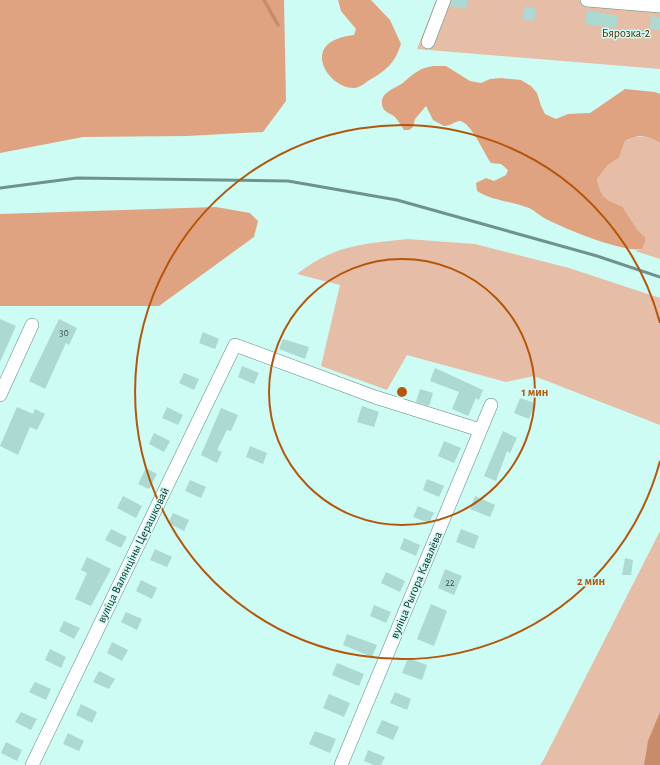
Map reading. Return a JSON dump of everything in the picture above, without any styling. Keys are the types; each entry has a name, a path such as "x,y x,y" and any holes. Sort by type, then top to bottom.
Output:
{"street":[{"path":"428,42 444,0"},
{"path":"587,0 660,6"},
{"path":"0,395 32,325"},
{"name":"вуліца Валянціны Церашковай","path":"32,765 235,345 375,397 480,430"},
{"name":"вуліца Рыгора Кавалёва","path":"341,765 491,405"}],"green space":[{"name":"Бярозка-2","path":"436,0 660,0 660,69 417,49"},
{"path":"647,136 660,143 660,259 635,251 642,249 645,237 637,229 622,206 611,202 602,194 597,179 608,165 619,158 625,141 635,137"},
{"path":"407,239 475,244 569,268 660,298 660,425 534,376 506,382 407,355 387,390 321,366 340,285 297,274 311,264 336,252 376,242"},
{"path":"660,531 660,765 540,765 544,759"}],"shaded area":[{"path":"0,0 284,0 286,101 263,132 187,136 83,137 0,153"},
{"path":"338,0 371,0 390,20 401,44 394,60 387,68 356,88 341,85 335,81 329,75 322,62 324,49 330,43 346,36 354,35 356,29 341,11"},
{"path":"433,66 446,66 470,81 481,83 490,79 501,78 521,80 531,86 537,93 545,114 556,119 568,114 590,113 625,89 655,92 660,94 660,143 643,136 625,141 619,158 608,165 597,179 602,194 611,202 622,206 637,229 645,237 645,242 642,249 621,247 593,239 544,218 529,208 489,197 477,191 476,183 486,178 494,181 506,175 508,170 501,164 491,163 473,132 464,122 459,121 444,126 433,120 426,106 415,119 413,127 409,130 404,130 395,117 384,109 382,105 383,96 417,71"},
{"path":"216,207 250,213 258,221 254,237 159,306 0,306 0,214"},
{"path":"660,712 660,765 644,765 648,741"}],"building":[{"path":"452,0 468,0 466,9 450,6"},
{"path":"525,6 536,8 534,21 522,19"},
{"path":"587,10 618,16 616,28 585,24"},
{"path":"651,16 660,17 660,30 650,29"},
{"path":"0,319 16,326 0,362"},
{"path":"59,319 77,328 69,345 66,343 45,389 29,381"},
{"path":"203,332 219,339 215,349 199,343"},
{"path":"283,339 309,347 305,359 279,349"},
{"path":"242,366 259,373 254,384 238,377"},
{"path":"435,368 483,390 479,400 476,398 468,416 452,409 459,392 430,381"},
{"path":"184,373 199,379 194,390 179,383"},
{"path":"420,389 433,393 429,406 416,402"},
{"path":"520,398 535,403 529,419 514,413"},
{"path":"362,406 379,412 374,427 357,422"},
{"path":"17,407 33,414 35,409 45,414 37,430 30,427 18,455 0,446"},
{"path":"167,407 183,415 178,425 162,418"},
{"path":"221,408 238,415 231,431 227,430 217,450 222,452 217,463 201,455"},
{"path":"503,431 517,438 510,453 507,451 496,481 484,476"},
{"path":"154,433 170,441 164,452 149,444"},
{"path":"444,441 461,448 454,463 438,456"},
{"path":"250,446 267,453 263,464 246,457"},
{"path":"146,468 157,474 149,489 138,484"},
{"path":"427,479 444,486 439,497 423,490"},
{"path":"190,480 206,487 201,498 185,491"},
{"path":"123,496 142,506 136,518 117,508"},
{"path":"475,496 495,505 490,517 470,509"},
{"path":"418,506 434,513 429,523 413,517"},
{"path":"173,513 189,520 184,531 168,523"},
{"path":"111,529 127,537 121,548 105,540"},
{"path":"461,529 479,536 474,549 456,542"},
{"path":"404,538 420,545 416,556 400,549"},
{"path":"155,549 172,557 167,567 150,560"},
{"path":"87,557 111,569 91,606 75,599 87,573 81,570"},
{"path":"625,558 633,560 631,575 622,575"},
{"path":"445,569 462,576 454,595 438,588"},
{"path":"386,572 405,581 400,592 381,583"},
{"path":"141,580 157,588 152,599 136,591"},
{"path":"431,604 447,611 434,646 417,639"},
{"path":"374,605 391,612 386,623 370,616"},
{"path":"126,612 142,619 137,630 121,622"},
{"path":"64,621 80,628 74,639 59,631"},
{"path":"347,634 377,645 372,657 343,645"},
{"path":"112,642 128,650 122,661 107,653"},
{"path":"50,649 66,657 61,668 45,660"},
{"path":"408,658 427,665 422,680 402,673"},
{"path":"337,663 364,674 359,686 332,675"},
{"path":"99,671 115,679 109,689 93,682"},
{"path":"35,682 51,689 46,700 29,692"},
{"path":"395,692 411,699 407,710 390,703"},
{"path":"329,694 350,703 344,717 323,708"},
{"path":"81,704 97,712 92,723 76,715"},
{"path":"21,712 37,719 31,730 15,722"},
{"path":"382,720 399,727 393,740 376,733"},
{"path":"315,731 336,739 330,753 309,744"},
{"path":"68,733 84,741 79,751 63,744"},
{"path":"6,742 22,750 17,761 1,753"},
{"path":"368,750 385,757 381,765 374,765 364,761"}],"waterway":[{"path":"264,0 278,25"}],"railway":[{"path":"0,188 77,178 288,181 397,200 597,256 660,277"}]}
